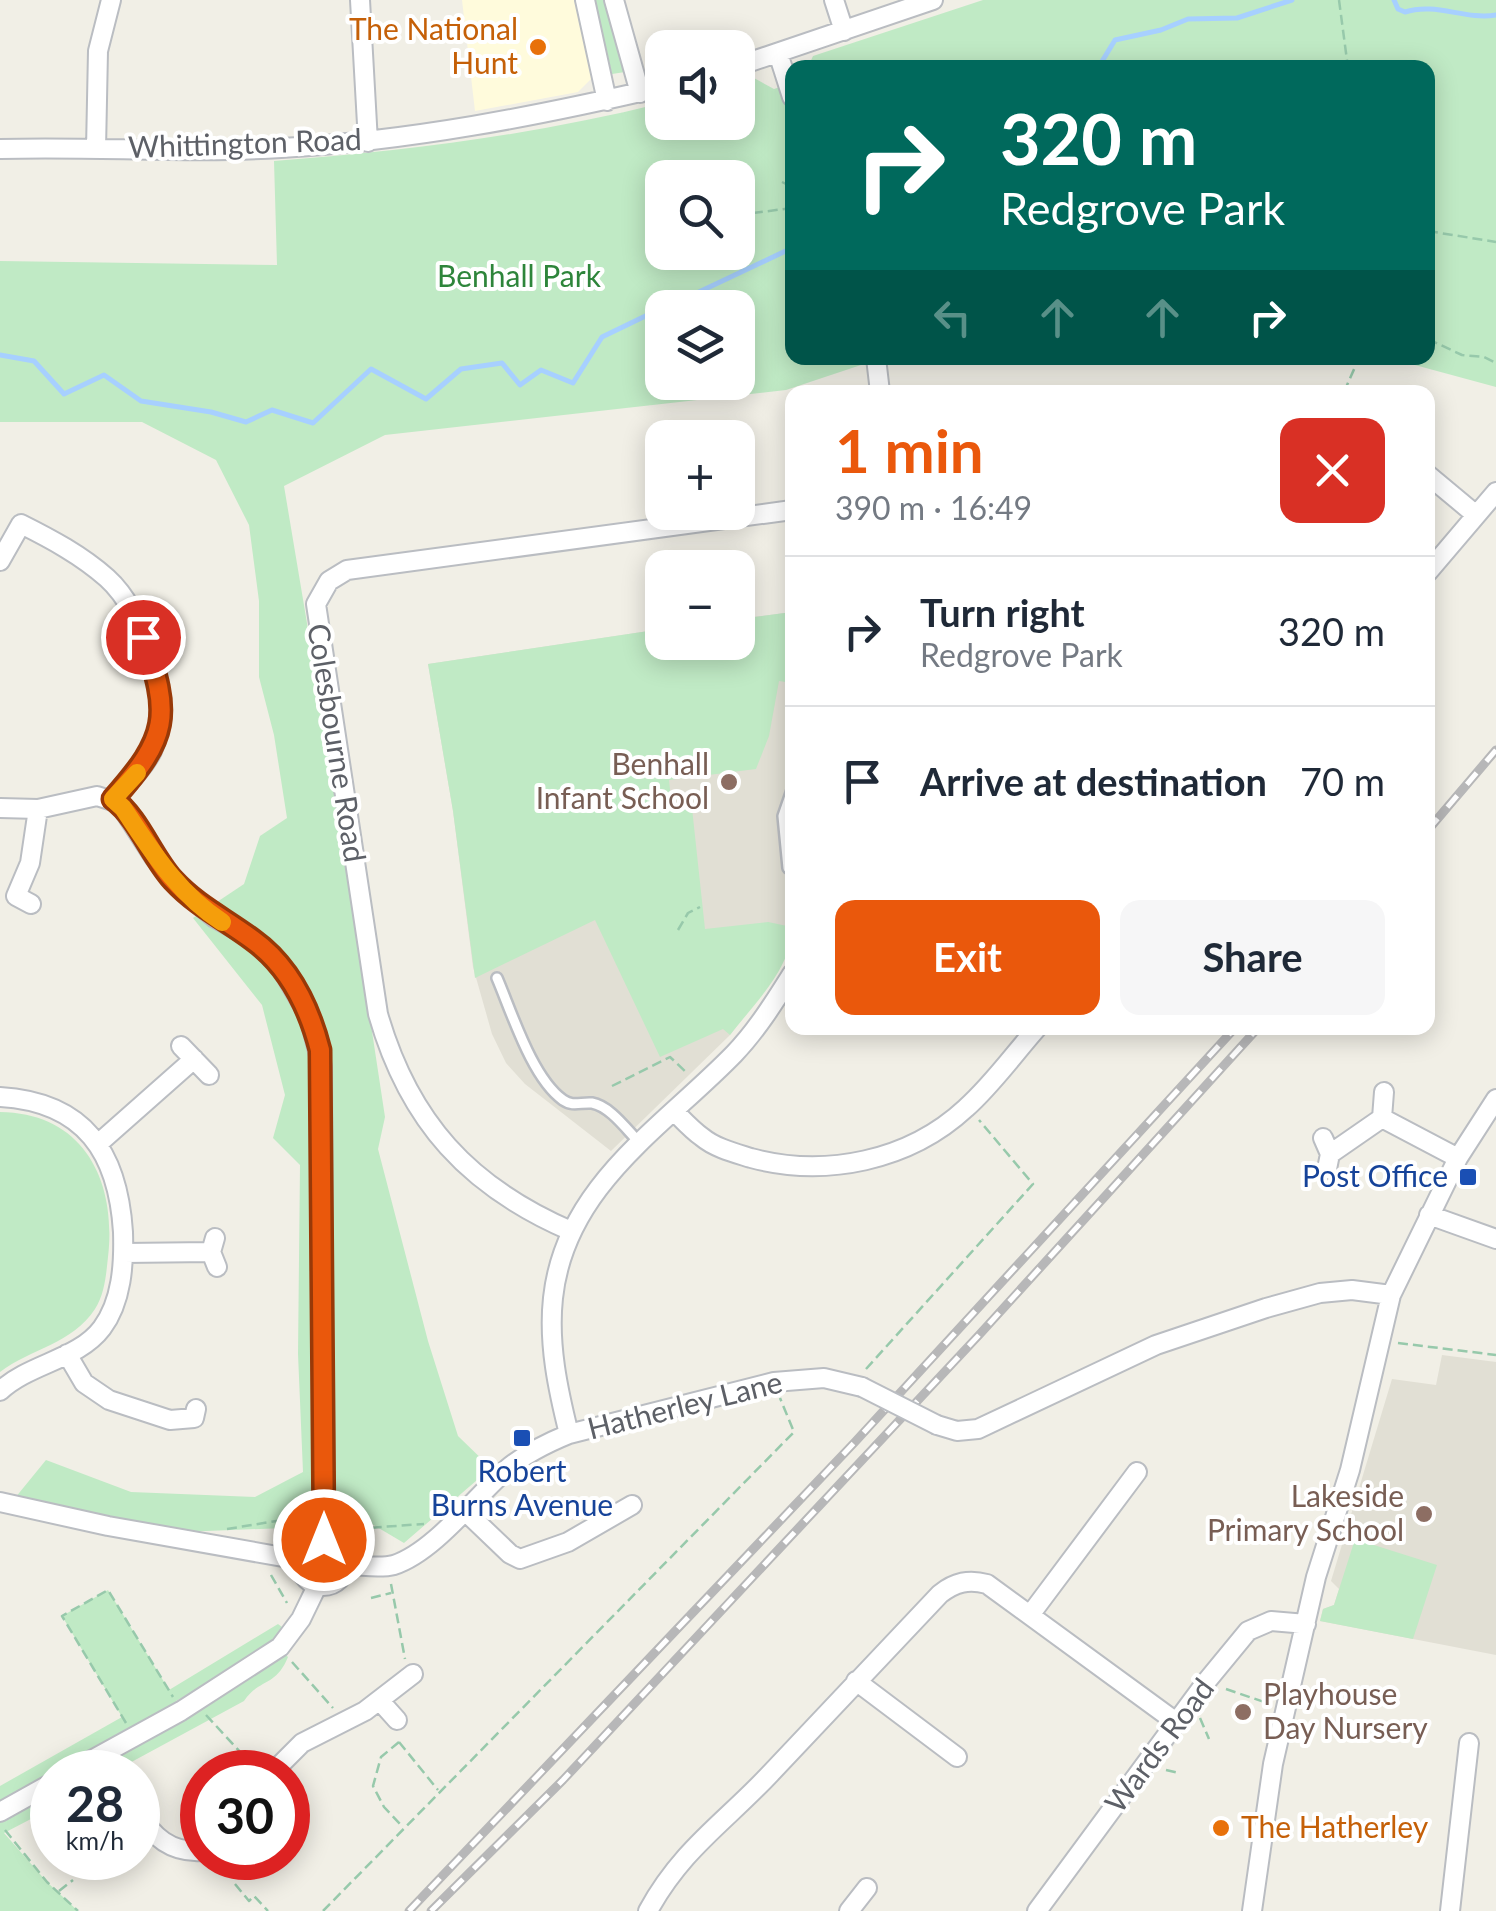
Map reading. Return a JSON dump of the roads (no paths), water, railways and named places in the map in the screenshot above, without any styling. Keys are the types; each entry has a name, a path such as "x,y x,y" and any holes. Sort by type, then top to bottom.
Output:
{"street":[{"path":"96,148 98,51 111,0"},
{"path":"360,0 368,142"},
{"path":"585,0 607,101"},
{"path":"614,0 640,92"},
{"path":"834,0 844,30"},
{"path":"755,60 933,0"},
{"path":"778,53 785,75"},
{"name":"Whittington Road","path":"0,149 276,148 368,142 645,91"},
{"path":"1435,481 1476,515"},
{"path":"1435,564 1496,492"},
{"name":"Colesbourne Road","path":"571,1232 519,1207 462,1164 425,1120 396,1069 378,1014 314,612 316,604 329,581 348,570 785,511"},
{"path":"0,561 14,520 70,550 110,580 133,616 160,694 158,732 144,764 113,799"},
{"path":"0,808 38,809 98,796 113,799 184,892 216,918 251,938 280,966 302,1000 315,1032 322,1067 324,1540"},
{"path":"30,904 16,896 30,863 38,809"},
{"path":"569,1434 557,1375 552,1319 557,1274 571,1232 600,1183 737,1051 785,984"},
{"path":"674,1111 704,1139 732,1152 783,1165 825,1166 891,1153 932,1134 968,1107 1031,1035"},
{"path":"100,1143 187,1052 210,1074"},
{"path":"1382,1118 1384,1092"},
{"path":"0,1097 28,1100 53,1110 73,1120 100,1143 119,1192 124,1253 111,1314 90,1342 29,1370 0,1391"},
{"path":"1252,1911 1272,1764 1316,1577 1350,1470 1391,1295 1458,1158 1496,1099"},
{"path":"1326,1154 1382,1118"},
{"path":"1382,1118 1458,1158"},
{"path":"1429,1215 1496,1238"},
{"path":"124,1253 214,1253"},
{"name":"Hatherley Lane","path":"347,1564 388,1566 406,1560 424,1548 511,1466 537,1448 569,1434 774,1382 812,1377 857,1386 956,1431 978,1429 1156,1345 1266,1308 1320,1293 1352,1290 1391,1295"},
{"path":"67,1354 84,1383 110,1400 170,1420 199,1418"},
{"path":"1030,1615 1137,1472"},
{"path":"0,1502 108,1526 300,1560"},
{"path":"464,1510 520,1559 568,1542 632,1505"},
{"path":"324,1540 336,1543 347,1564 337,1582 318,1586 307,1580 300,1560 304,1549 324,1540"},
{"path":"654,1908 680,1859 769,1775 940,1594 955,1584 987,1584 1176,1722"},
{"path":"111,1750 188,1707 280,1647 301,1619 318,1586"},
{"name":"Wards Road","path":"1037,1911 1206,1682 1256,1626 1278,1621 1306,1624"},
{"path":"296,1750 380,1701 413,1674"},
{"path":"856,1682 957,1757"},
{"path":"380,1701 397,1720"},
{"path":"1450,1911 1469,1743"},
{"path":"0,1812 30,1795"},
{"path":"849,1911 867,1888"}],"lane":[{"path":"785,808 785,842"},
{"path":"497,978 540,1075 556,1094 567,1103 592,1103 604,1108 639,1142"}],"waterway":[{"path":"1103,60 1115,40 1161,30 1188,19 1237,18 1292,0"},
{"path":"1394,0 1398,9 1405,12 1428,9 1496,15"},
{"path":"703,290 785,251"},
{"path":"0,355 34,361 64,394 104,375 141,401 246,422 272,410 313,423 371,369 426,399 461,369 502,363 520,385 541,370 573,383 602,337 645,316"}],"railway":[{"path":"1435,822 1496,750"},
{"path":"409,1911 854,1443 1229,1035"},
{"path":"431,1911 563,1780 979,1335 1252,1035"}],"place":[{"name":"The National Hunt","path":"538,47"},
{"name":"Benhall Infant School","path":"729,782"},
{"name":"Post Office","path":"1468,1177"},
{"name":"Robert Burns Avenue","path":"522,1438"},
{"name":"Lakeside Primary School","path":"1424,1514"},
{"name":"Playhouse Day Nursery","path":"1243,1712"},
{"name":"The Hatherley","path":"1221,1828"}],"park label":[{"name":"Benhall Park","path":"519,277"}]}
